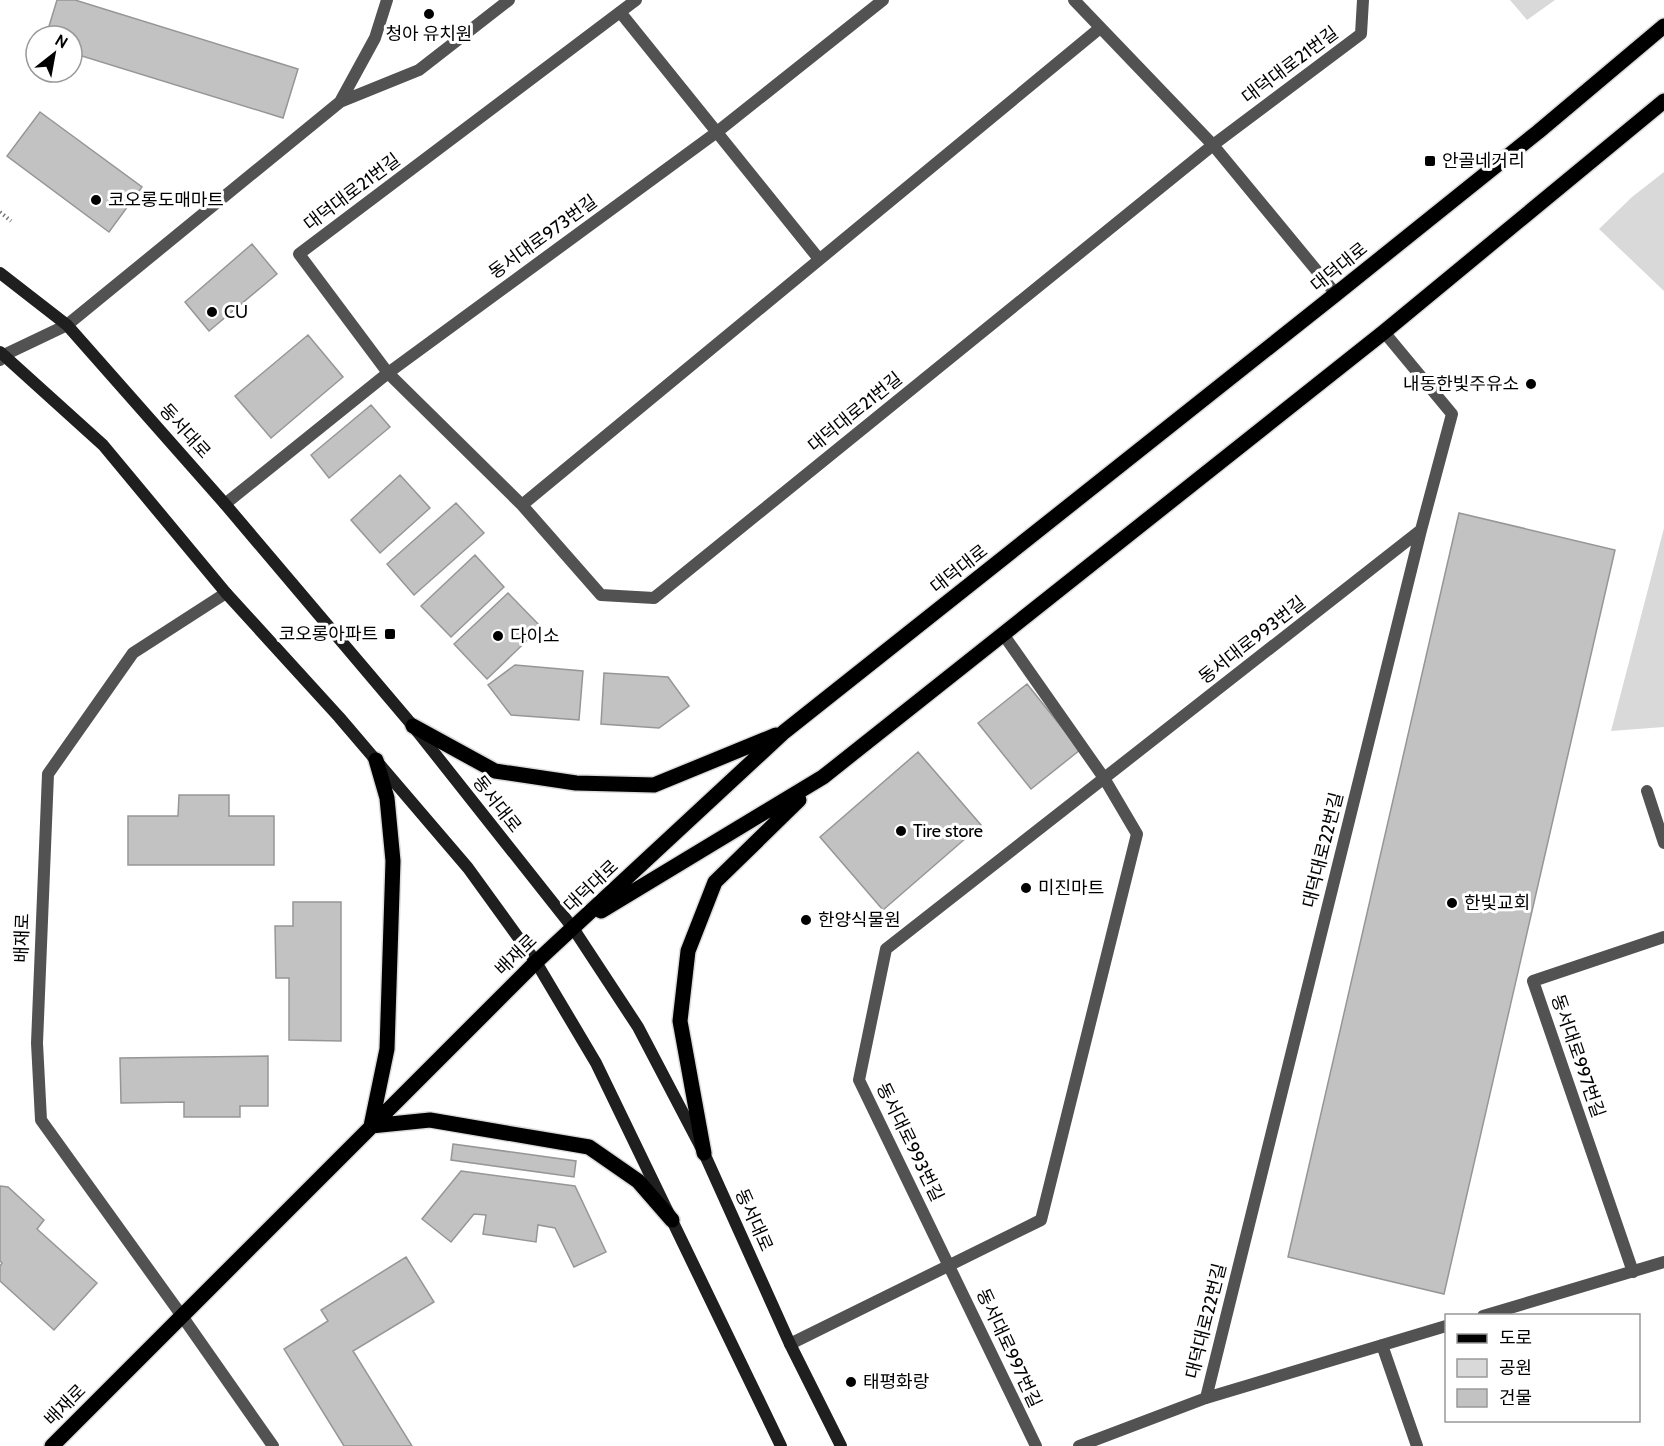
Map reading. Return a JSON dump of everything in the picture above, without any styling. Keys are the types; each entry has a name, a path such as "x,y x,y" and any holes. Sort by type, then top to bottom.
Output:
{"main road":[{"name":"대덕대로","path":"573,928 784,732 1538,132 1664,26"},
{"name":"대덕대로","path":"573,928 823,777 1384,332 1664,101"},
{"path":"413,726 495,771 576,783 632,784 654,784 784,732"},
{"path":"376,760 387,798 393,861 387,1049 371,1126 430,1120 589,1147 638,1181 672,1220"},
{"path":"704,1153 680,1021 688,951 715,882 823,777"},
{"name":"배재로","path":"52,1446 371,1126 573,928"}],"street":[{"path":"340,102 375,38 387,0"},
{"path":"509,0 419,70 340,102 67,326 1,355 103,445 226,593 376,760 468,868 536,962 596,1063 781,1446"},
{"name":"대덕대로21번길","path":"636,0 299,254 388,373 522,505 601,595 654,598 1213,145 1361,34 1363,0"},
{"name":"동서대로973번길","path":"225,504 388,373 717,132 883,0"},
{"path":"1074,0 1213,145 1336,294"},
{"path":"620,12 819,259"},
{"path":"522,505 1100,28"},
{"name":"동서대로","path":"0,273 67,326 225,504 413,726 573,928 638,1027 704,1153 790,1344 841,1446"},
{"name":"대덕대로22번길","path":"1206,1398 1421,530 1452,414 1384,332"},
{"name":"동서대로993번길","path":"950,1266 859,1080 886,949 1421,530"},
{"name":"배재로","path":"226,593 133,653 48,774 37,1043 41,1120 273,1446"},
{"path":"790,1344 1041,1220 1137,834 1104,778 1003,634"},
{"path":"1647,791 1664,843"},
{"name":"동서대로997번길","path":"1633,1272 1533,981 1664,937"},
{"path":"1490,1314 1664,1262"},
{"name":"동서대로997번길","path":"950,1266 1036,1446"},
{"path":"1079,1446 1206,1398 1445,1326"},
{"path":"1382,1345 1417,1446"}],"path":[{"path":"0,212 11,221"}],"green space":[{"path":"1510,0 1555,0 1527,20"},
{"path":"1664,172 1664,291 1599,229 1632,197"},
{"path":"1664,528 1664,727 1611,731"}],"building":[{"path":"57,0 75,0 298,69 283,118 84,57 84,24 50,24"},
{"path":"40,112 142,187 109,232 7,156"},
{"path":"252,244 277,274 209,331 185,302"},
{"path":"308,335 343,377 271,438 235,396"},
{"path":"371,405 390,427 329,478 311,455"},
{"path":"400,475 430,508 380,553 351,520"},
{"path":"456,503 484,533 414,595 387,564"},
{"name":"한빛교회","path":"1459,513 1615,550 1444,1294 1288,1257"},
{"path":"475,555 504,587 451,637 421,606"},
{"name":"다이소","path":"508,593 541,627 487,679 454,644"},
{"path":"515,665 583,671 579,720 511,715 488,685"},
{"path":"604,673 668,677 689,706 659,728 601,724"},
{"path":"1027,684 1080,750 1031,789 978,723"},
{"name":"Tire store","path":"918,752 981,825 883,910 820,837"},
{"path":"179,795 229,795 229,816 274,816 274,865 128,865 128,816 178,816"},
{"path":"293,902 341,902 341,1041 289,1040 289,978 276,978 275,926 293,926"},
{"path":"268,1056 268,1106 240,1106 240,1117 184,1117 184,1102 121,1103 120,1058"},
{"path":"453,1144 576,1161 574,1177 451,1160"},
{"path":"461,1171 575,1186 606,1252 574,1267 555,1228 538,1225 536,1242 483,1234 486,1215 474,1214 451,1242 422,1219"},
{"path":"0,1186 8,1187 44,1220 37,1229 97,1283 54,1330 0,1281 2,1263 0,1261"},
{"path":"406,1257 434,1302 353,1351 412,1446 344,1446 284,1349 328,1321 321,1310"}],"place":[{"name":"청아 유치원","path":"429,14"},
{"name":"안골네거리","path":"1430,161"},
{"name":"코오롱도매마트","path":"96,200"},
{"name":"CU","path":"212,312"},
{"name":"내동한빛주유소","path":"1531,384"},
{"name":"코오롱아파트","path":"390,634"},
{"name":"다이소","path":"498,636"},
{"name":"Tire store","path":"901,831"},
{"name":"미진마트","path":"1026,888"},
{"name":"한빛교회","path":"1452,903"},
{"name":"한양식물원","path":"806,920"},
{"name":"태평화랑","path":"851,1382"}]}
